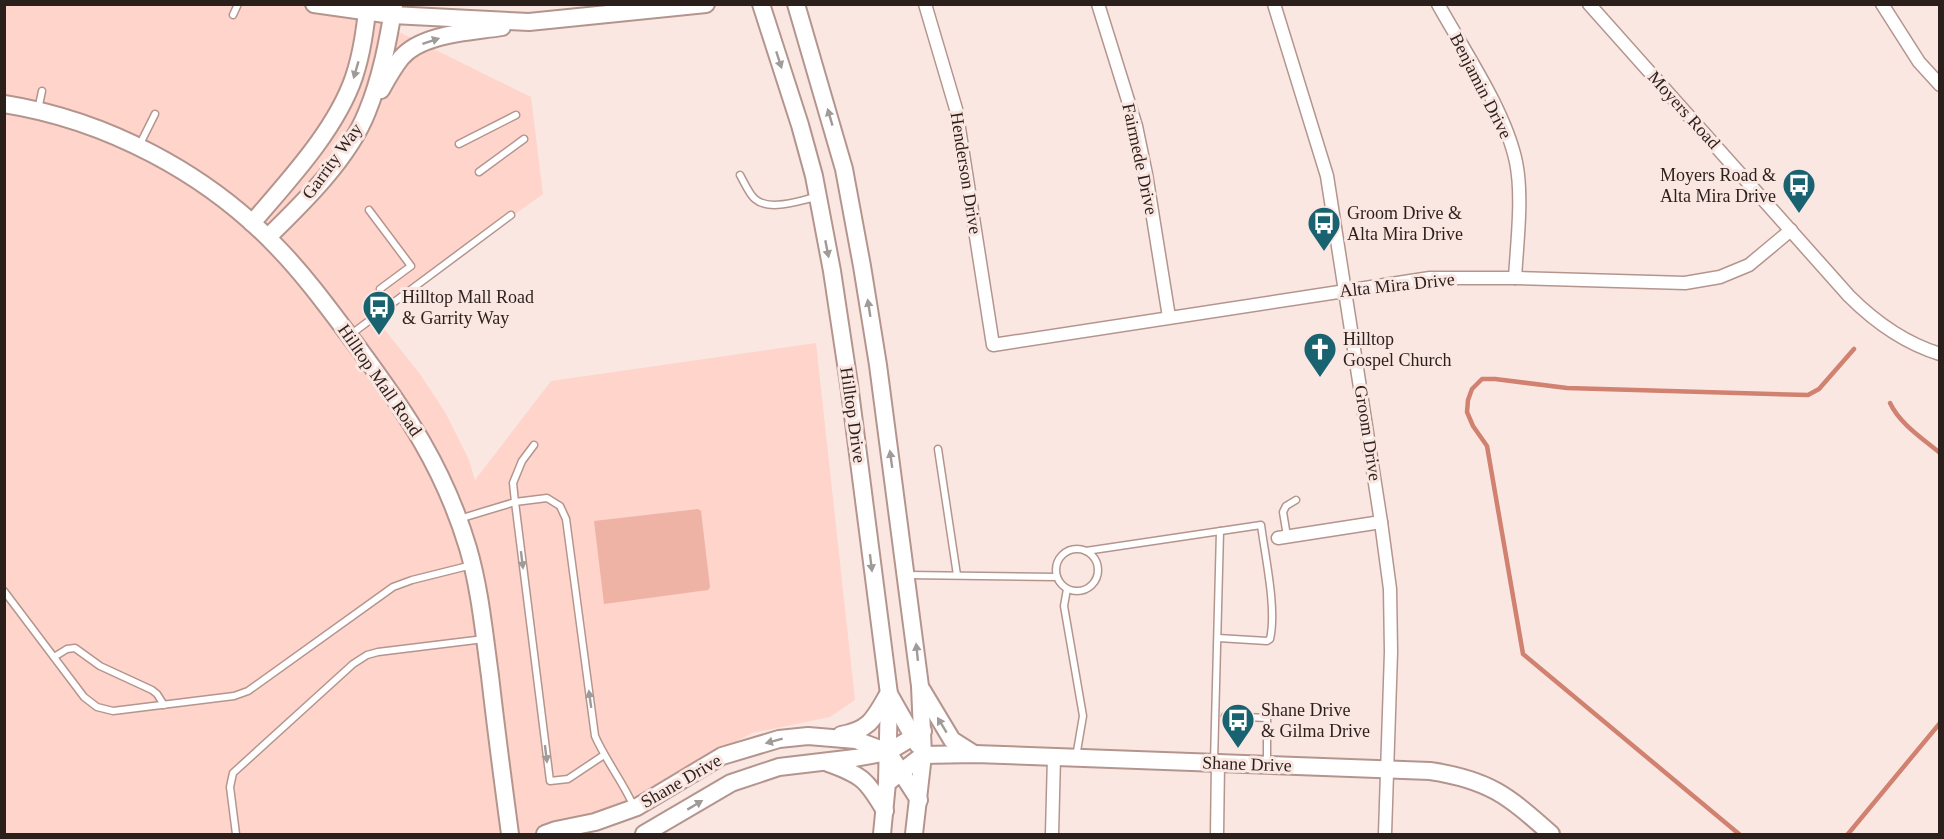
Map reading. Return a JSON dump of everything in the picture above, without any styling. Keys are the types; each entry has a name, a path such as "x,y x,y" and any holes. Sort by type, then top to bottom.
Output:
{"street":[{"path":"314,4 529,22"},
{"path":"367,114 402,57 414,47 432,39 529,22 706,4"},
{"name":"Hilltop Drive","path":"761,4 800,125 818,197 849,384 889,694 887,783 882,834"},
{"name":"Hilltop Drive","path":"796,4 830,116 846,180 871,321 907,575 920,686 918,734"},
{"name":"Henderson Drive","path":"925,4 956,109 993,345"},
{"name":"Fairmede Drive","path":"1098,4 1136,126 1169,317"},
{"name":"Groom Drive","path":"1274,4 1328,176 1390,589 1391,652 1385,834"},
{"name":"Benjamin Drive","path":"1438,4 1502,118 1517,164 1519,209 1515,278"},
{"name":"Moyers Road","path":"1589,4 1863,310 1894,333 1940,354"},
{"path":"1882,4 1919,62 1940,84"},
{"name":"Garrity Way","path":"252,223 299,169 337,113 354,78 362,48 367,9"},
{"name":"Garrity Way","path":"268,237 317,188 345,150 367,114 383,63 393,10"},
{"name":"Hilltop Mall Road","path":"4,104 78,122 139,147 197,181 268,237 301,273 394,396 423,441 447,490 459,519 472,565 485,639 510,834"},
{"name":"Alta Mira Drive","path":"993,345 1430,278 1685,283 1720,277 1749,265 1791,230"},
{"path":"1282,537 1381,522"},
{"path":"920,686 952,740 975,754"},
{"path":"832,736 856,732 865,727 874,720 889,694 918,734 923,755 920,801 914,834"},
{"name":"Shane Drive","path":"644,834 731,783 778,768 888,752 918,734"},
{"name":"Shane Drive","path":"545,834 595,822 634,808 722,756 779,739 832,736 856,740 888,752"},
{"path":"888,752 920,801"},
{"name":"Shane Drive","path":"923,755 975,754 1430,771 1480,782 1501,792 1551,834"},
{"path":"887,783 923,755"},
{"path":"1052,834 1054,757"},
{"path":"821,761 852,771 862,777 872,788 885,811"},
{"path":"1216,763 1216,834"}],"lane":[{"path":"233,15 238,4"},
{"path":"37,111 42,91"},
{"path":"139,147 155,114"},
{"path":"459,144 516,115"},
{"path":"479,172 524,139"},
{"path":"740,175 753,198 762,203 778,204 818,197"},
{"path":"369,210 411,266 380,289"},
{"path":"349,336 511,215"},
{"path":"534,445 522,461 513,483 550,781 568,779 604,755"},
{"path":"939,449 957,575"},
{"path":"459,519 515,502 547,498 560,506 566,519 595,736 604,755 626,789 634,808"},
{"path":"1263,541 1282,537 1283,512 1296,500"},
{"path":"1086,550 1096,563 1096,579 1083,589 1075,591 1067,589 1057,577 1056,568 1058,560 1070,550 1086,550 1261,525 1270,596 1272,629 1270,639 1267,641 1218,638"},
{"path":"1216,763 1221,531"},
{"path":"4,591 84,697 97,707 113,711 234,696 248,691 393,587 472,565"},
{"path":"907,575 1057,577"},
{"path":"1067,589 1064,606 1083,716 1076,758"},
{"path":"236,834 230,787 233,773 352,664 367,655 378,652 485,639"},
{"path":"54,657 67,649 75,648 107,670 152,690 164,705"},
{"path":"1225,716 1267,718 1267,765"}],"shaded area":[{"path":"4,5 310,5 377,21 531,97 543,194 373,315 420,374 445,412 469,460 475,480 551,381 816,343 855,700 830,717 752,733 624,804 534,831 535,834 5,834"},
{"path":"698,509 701,511 710,587 708,590 604,604 594,521"}],"waterway":[{"path":"1739,834 1523,654 1487,446 1473,426 1467,412 1468,400 1472,389 1482,379 1567,388 1808,395 1819,389 1854,349"},
{"path":"1890,403 1905,424 1940,453"},
{"path":"1848,834 1940,723"}],"place":[{"name":"Moyers Road & Alta Mira Drive","path":"1799,214"},
{"name":"Groom Drive & Alta Mira Drive","path":"1324,252"},
{"name":"Hilltop Mall Road & Garrity Way","path":"379,336"},
{"name":"Hilltop Gospel Church","path":"1320,378"},
{"name":"Shane Drive & Gilma Drive","path":"1238,749"}]}
